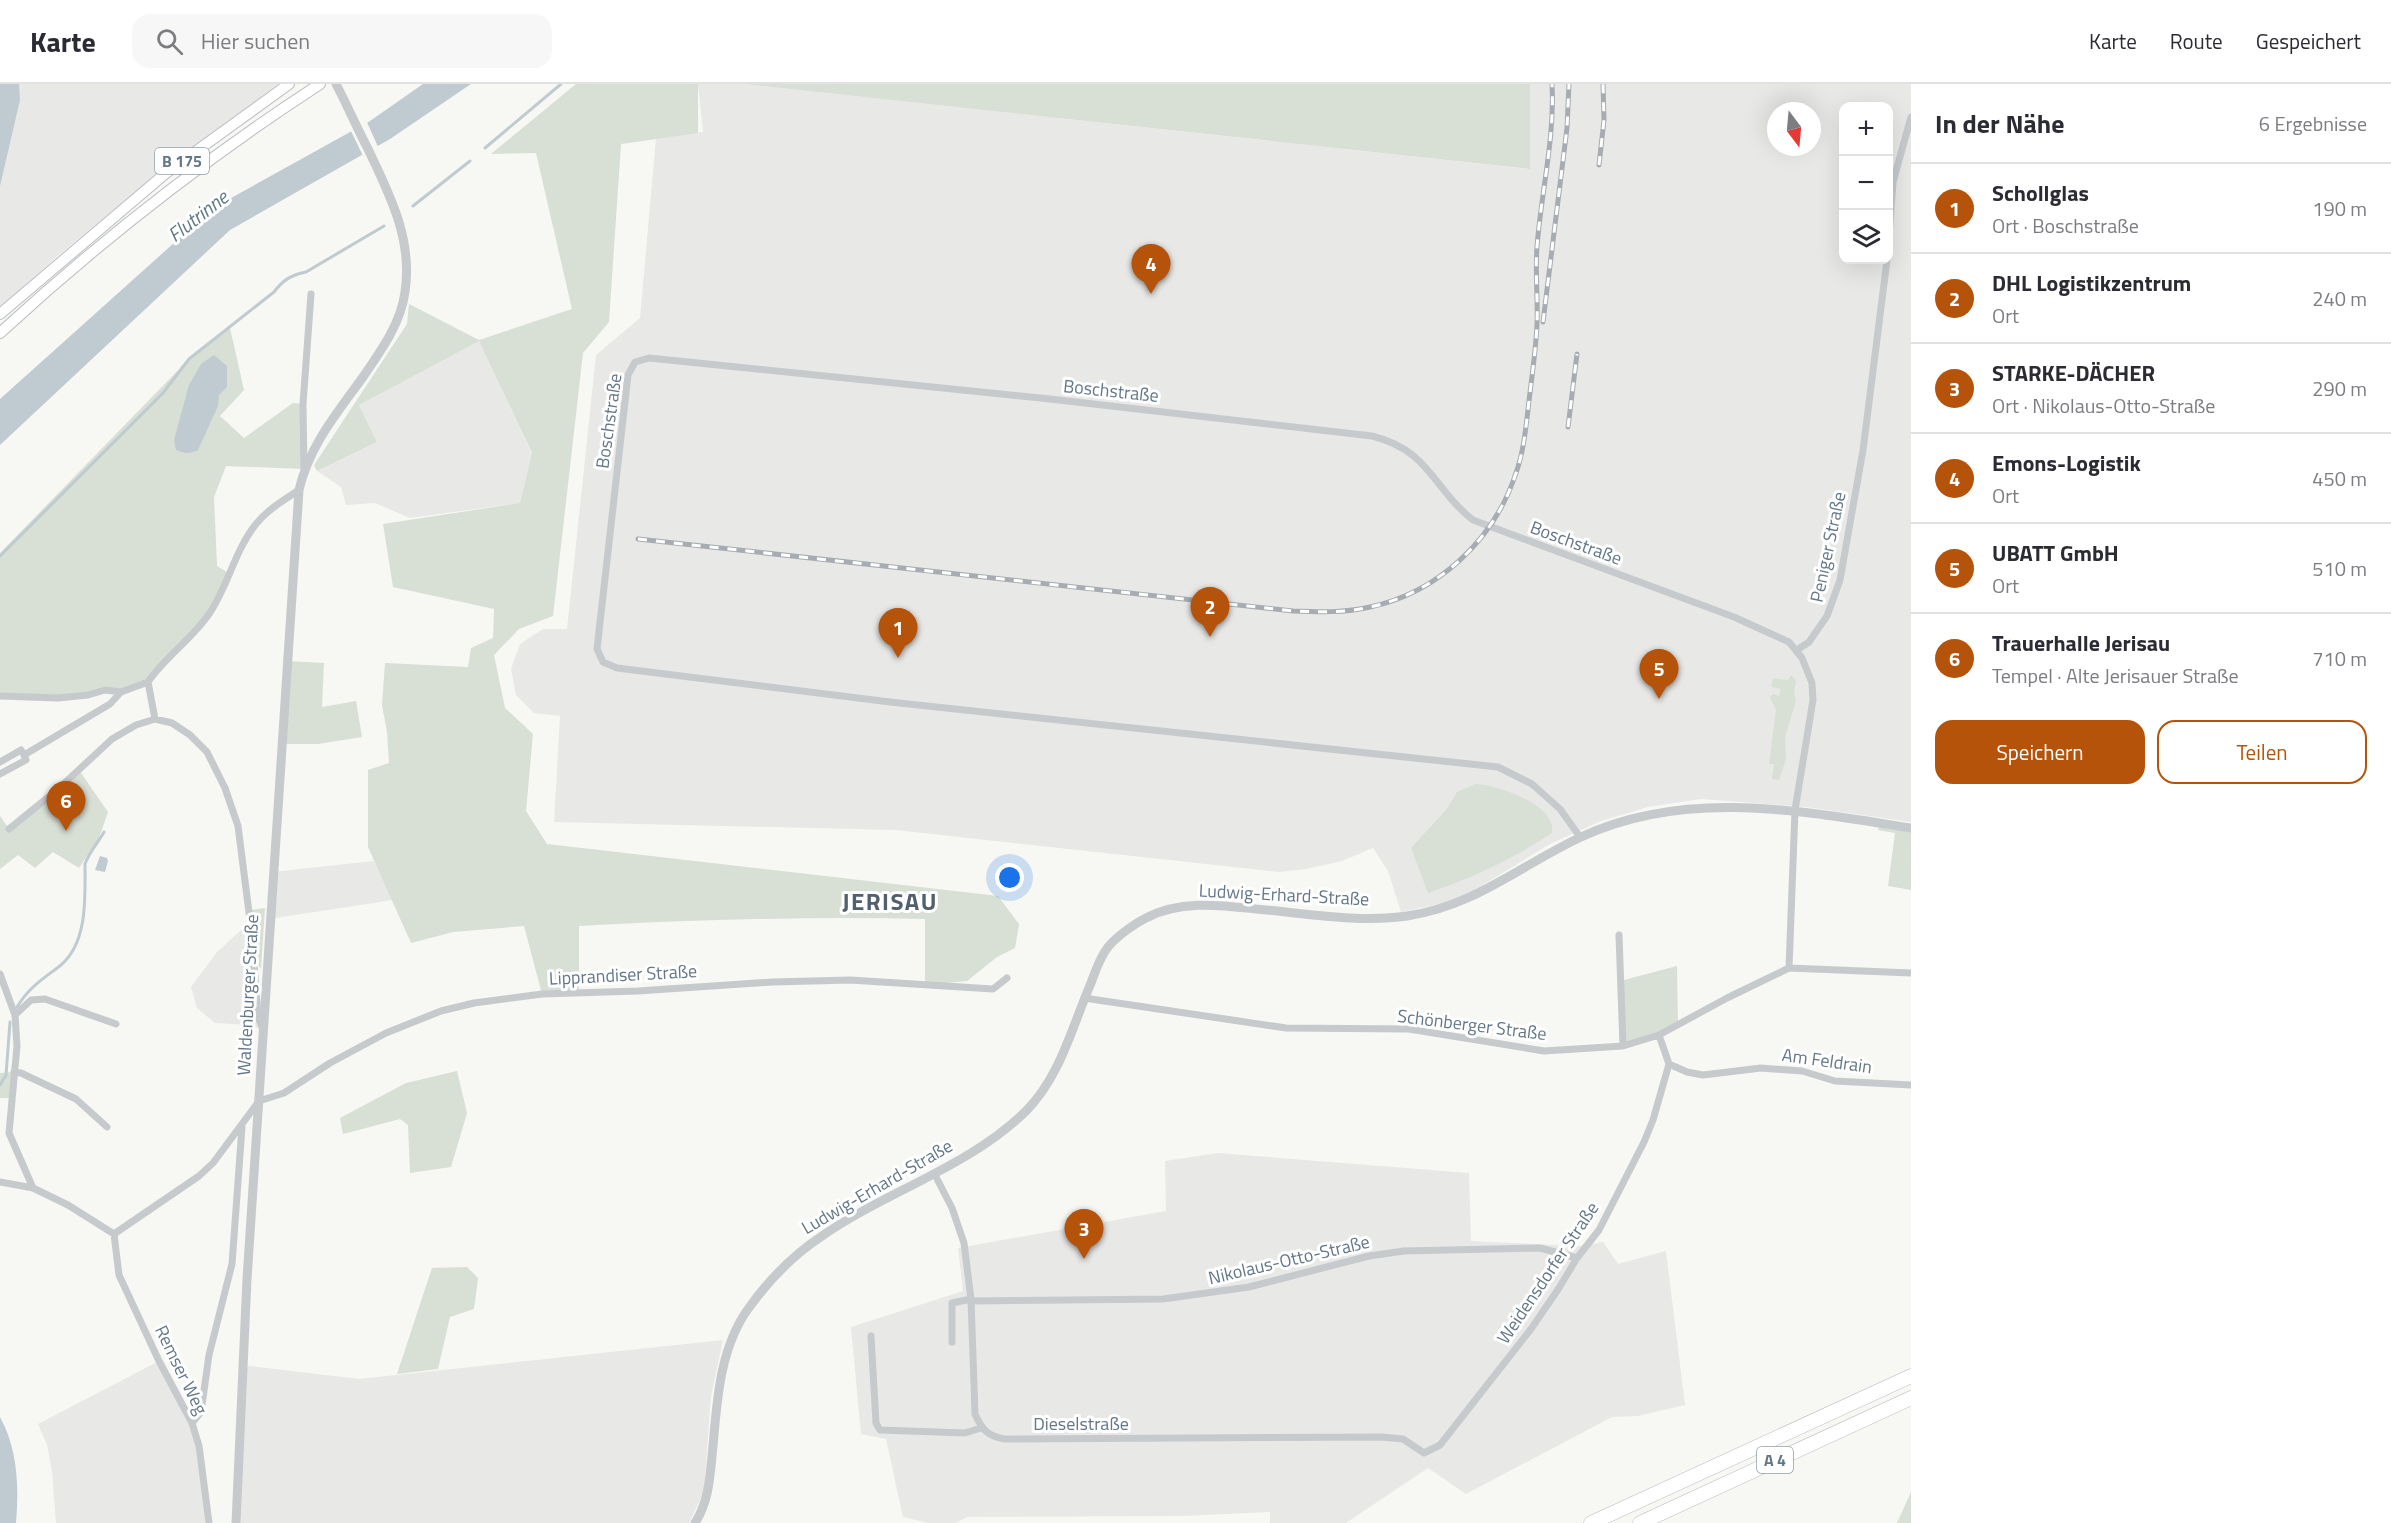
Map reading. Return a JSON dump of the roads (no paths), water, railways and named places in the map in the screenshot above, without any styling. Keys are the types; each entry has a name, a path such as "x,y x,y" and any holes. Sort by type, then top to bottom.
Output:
{"highway":[{"name":"A 4","path":"1591,1523 1911,1376"},
{"name":"A 4","path":"1640,1523 1911,1398"}],"main road":[{"name":"B 175","path":"0,314 166,173 289,84"},
{"name":"B 175","path":"0,333 122,226 229,147 320,84"}],"street":[{"name":"Waldenburger Straße","path":"236,1523 242,1370 299,490 304,470 316,442 381,351 396,324 405,294 407,265 404,235 391,197 338,88"},
{"path":"1891,210 1893,182 1911,117"},
{"name":"Peniger Straße","path":"1797,651 1809,642 1824,622 1840,580 1863,450 1886,264"},
{"name":"Waldenburger Straße","path":"304,470 303,404 311,294"},
{"name":"Boschstraße","path":"1580,837 1560,809 1532,784 1498,767 890,702 617,668 603,662 597,649 628,375 635,362 649,358 1372,435 1405,448 1419,459 1436,477 1460,510 1473,520 1590,565 1713,608 1789,642 1797,651"},
{"path":"24,755 110,704 121,692 148,682 158,667 208,616 219,599 249,533 267,512 299,490"},
{"path":"1789,968 1795,810 1814,700 1809,673 1797,651"},
{"path":"148,682 155,719"},
{"path":"0,696 58,698 88,695 105,690 121,692"},
{"path":"9,829 57,790 112,739 136,725 155,719 172,723 190,735 207,752 225,788 238,826 252,936 258,1017 263,1030"},
{"path":"0,762 21,750 26,760 0,774"},
{"name":"Ludwig-Erhard-Straße","path":"695,1523 709,1490 717,1395 723,1366 746,1312 781,1269 822,1236 1000,1135 1029,1107 1055,1073 1084,998 1108,946 1144,919 1177,906 1220,906 1342,917 1402,917 1442,910 1488,890 1580,837 1650,814 1699,807 1795,810 1911,828"},
{"path":"1619,935 1623,1046"},
{"name":"Schönberger Straße","path":"1084,998 1286,1028 1409,1029 1544,1051 1623,1046 1659,1035 1789,968 1911,973"},
{"path":"0,974 15,1014 16,1046 9,1134 33,1188"},
{"name":"Lipprandiser Straße","path":"259,1101 284,1093 330,1063 386,1033 441,1011 474,1003 542,994 850,980 993,990 1007,978"},
{"path":"15,1014 31,1000 45,999 116,1024"},
{"path":"1659,1035 1669,1064"},
{"name":"Am Feldrain","path":"1669,1064 1687,1072 1703,1075 1761,1068 1802,1071 1835,1081 1911,1085"},
{"name":"Weidensdorfer Straße","path":"1440,1445 1531,1329 1577,1258 1599,1230 1644,1142 1653,1120 1669,1064"},
{"path":"14,1072 21,1072 76,1099 107,1127"},
{"path":"0,1182 33,1188 114,1234 199,1176 213,1163 259,1101"},
{"path":"192,1423 198,1419 201,1412 209,1355 232,1264 242,1125"},
{"path":"871,1335 876,1423 880,1430 965,1433 981,1428 975,1414 971,1300 964,1243 952,1208 934,1173"},
{"name":"Remser Weg","path":"114,1234 119,1275 159,1361 192,1423 199,1446 210,1523"},
{"name":"Nikolaus-Otto-Straße","path":"971,1300 1175,1298 1249,1287 1369,1256 1404,1251 1540,1248 1577,1258"},
{"path":"952,1342 952,1303 971,1300"},
{"name":"Dieselstraße","path":"981,1428 992,1437 1004,1439 1381,1437 1403,1439 1424,1453 1440,1445"}],"waterway":[{"path":"485,148 561,84"},
{"path":"413,206 470,161"},
{"path":"0,556 163,393 189,359 288,279 306,272 384,226"},
{"path":"17,1007 32,988 61,965 76,944 83,918 85,864 104,832"},
{"path":"0,1085 6,1075 10,1022"}],"railway":[{"path":"638,539 1293,611 1332,612 1361,609 1395,600 1418,590 1440,577 1477,542 1505,500 1521,458 1536,343 1537,247 1550,145 1552,84"},
{"path":"1543,322 1567,128 1569,84"},
{"path":"1599,165 1604,120 1603,84"},
{"path":"1568,427 1577,354"}],"place":[{"name":"Emons-Logistik","path":"1151,294"},
{"name":"DHL Logistikzentrum","path":"1210,637"},
{"name":"Schollglas","path":"898,658"},
{"name":"UBATT GmbH","path":"1659,699"},
{"name":"Trauerhalle Jerisau","path":"66,831"},
{"name":"STARKE-DÄCHER","path":"1084,1259"}],"district":[{"name":"JERISAU","path":"890,902"}],"water label":[{"name":"Flutrinne","path":"198,216"}]}
